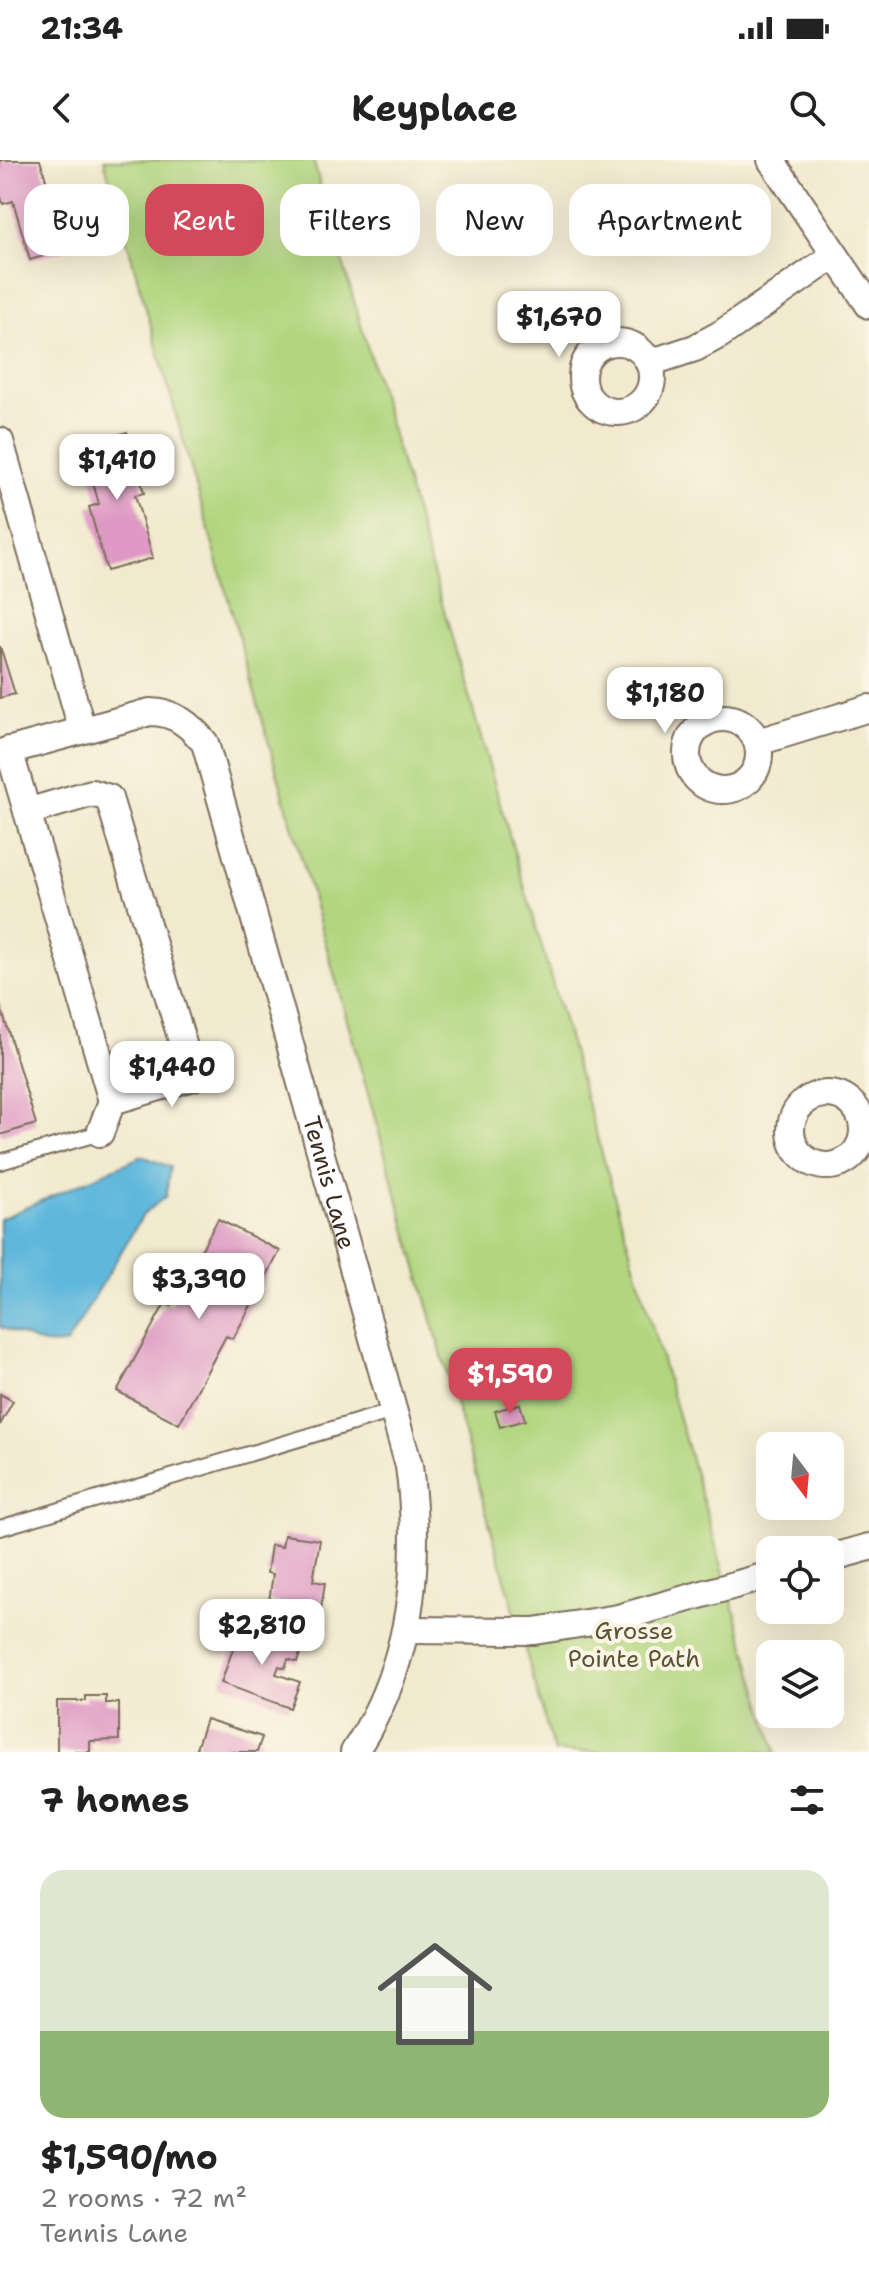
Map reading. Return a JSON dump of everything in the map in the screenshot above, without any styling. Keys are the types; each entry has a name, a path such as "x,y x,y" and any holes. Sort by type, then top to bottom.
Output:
{"street":[{"path":"771,160 869,305"},
{"path":"649,363 695,348 721,334 835,255"},
{"path":"0,441 82,729"},
{"path":"758,742 869,708"},
{"name":"Tennis Lane","path":"4,751 150,712 162,712 189,724 205,743 409,1466 413,1496 413,1592 406,1630 385,1693 367,1733 354,1752"},
{"path":"4,751 27,812 112,1101 100,1133"},
{"path":"27,812 92,793 109,798 193,1077 112,1101"},
{"path":"844,1554 869,1547"},
{"path":"406,1630 534,1631 618,1618 756,1579"}],"lane":[{"path":"0,1162 100,1133"},
{"path":"0,1528 393,1411"}],"green space":[{"name":"Grosse Pointe Path","path":"104,160 313,160 320,184 280,184 280,256 341,256 756,1683 756,1728 769,1728 776,1752 554,1752 129,248 129,184 111,184"}],"water":[{"path":"142,1156 170,1167 166,1196 143,1215 66,1345 43,1344 0,1327 0,1219"}],"building":[{"path":"0,160 40,160 47,184 24,184 24,239 13,201 3,204"},
{"path":"127,432 144,493 135,495 153,558 107,571 89,507 99,504 82,445"},
{"path":"0,646 15,694 0,698"},
{"path":"0,1004 36,1124 0,1135"},
{"path":"218,1219 280,1251 233,1339 226,1336 179,1424 117,1391 165,1303 171,1306"},
{"path":"0,1394 13,1401 0,1425"},
{"path":"520,1404 525,1420 500,1427 495,1411"},
{"path":"284,1535 320,1540 313,1581 325,1583 321,1609 269,1601 273,1574 267,1573 271,1545 282,1547"},
{"path":"241,1626 302,1648 297,1662 288,1659 285,1668 279,1666 276,1674 300,1682 290,1708 221,1683"},
{"path":"86,1696 106,1696 106,1703 119,1703 119,1740 90,1741 90,1752 57,1752 57,1701 86,1701"},
{"path":"206,1719 262,1737 257,1752 195,1752"}]}
